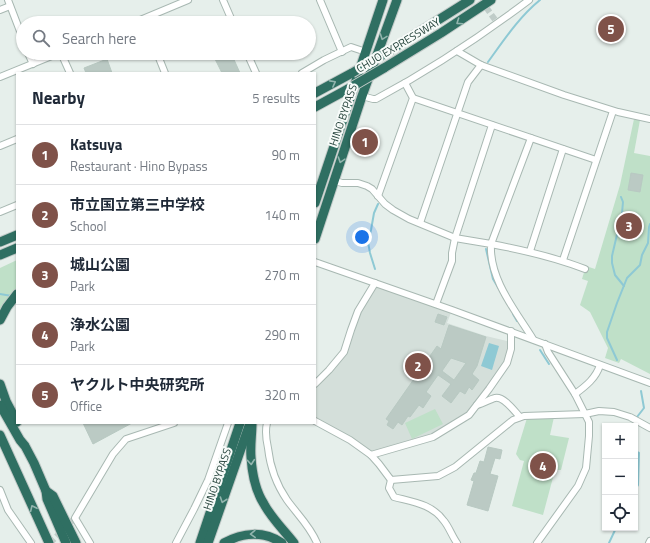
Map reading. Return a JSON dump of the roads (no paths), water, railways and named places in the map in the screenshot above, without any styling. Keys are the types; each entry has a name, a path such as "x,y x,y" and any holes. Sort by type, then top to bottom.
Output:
{"highway":[{"name":"HINO BYPASS","path":"317,189 383,0"},
{"name":"HINO BYPASS","path":"316,236 362,96 397,0"},
{"name":"CHUO EXPRESSWAY","path":"316,92 389,51 470,0"},
{"name":"CHUO EXPRESSWAY","path":"316,106 384,68 491,0"},
{"path":"0,242 16,235"},
{"path":"0,255 16,248"},
{"path":"0,320 3,312 14,297"},
{"path":"0,384 16,420"},
{"path":"0,405 34,463 46,491 47,499 66,543"},
{"path":"18,424 24,436 25,446"},
{"name":"HINO BYPASS","path":"200,543 240,424"},
{"name":"HINO BYPASS","path":"208,543 251,424"},
{"path":"251,424 250,454 255,485 264,504 279,526 294,543"},
{"path":"0,435 49,543"},
{"path":"46,491 53,496 76,543"},
{"path":"193,543 205,527"},
{"path":"45,534 53,543"},
{"path":"224,543 239,536 256,534 271,537 282,543"}],"street":[{"path":"154,16 188,0"},
{"path":"223,0 230,16"},
{"path":"320,0 342,52"},
{"path":"362,96 376,99 405,83 493,27 529,0"},
{"path":"0,10 9,3 16,21"},
{"path":"304,72 351,47 366,52"},
{"path":"457,51 481,65 564,95 613,111 650,119"},
{"path":"31,60 33,64"},
{"path":"0,77 43,60"},
{"path":"64,60 70,72"},
{"path":"160,60 165,72"},
{"path":"250,60 256,72"},
{"path":"420,223 456,113 468,82 481,65"},
{"path":"405,83 413,98 596,160"},
{"path":"378,196 413,98"},
{"path":"563,260 613,111"},
{"path":"436,304 452,261 455,238 492,125"},
{"path":"530,138 491,244 490,255 497,278 506,296 533,339"},
{"path":"0,146 16,139"},
{"path":"530,251 563,149"},
{"path":"335,181 342,183 358,183 372,189 385,204 393,210 455,238 530,251 563,260 585,269"},
{"path":"0,212 16,205"},
{"path":"316,262 533,339 650,383"},
{"path":"316,383 344,352 358,312 375,283"},
{"path":"370,455 434,437 470,415 507,363 511,349 511,332"},
{"path":"537,543 578,486 586,468 589,436 589,422 575,394 548,352 545,344"},
{"path":"575,394 598,372 600,365"},
{"path":"477,405 496,398 500,399 506,402 520,417"},
{"path":"391,480 438,476 455,467 513,420 524,416 585,414 599,411 614,412 630,417 650,428"},
{"path":"316,422 350,440 370,455 391,480"},
{"path":"90,543 75,518 113,454 126,439 171,424"},
{"path":"176,543 208,480 228,424"},
{"path":"266,424 266,438 275,478 282,493 310,530 317,543"},
{"path":"391,480 389,488 394,497 428,506 437,512 445,522 457,543"},
{"path":"0,490 8,510 31,543"}],"water":[{"path":"489,343 499,346 492,370 481,366"}],"waterway":[{"path":"488,62 519,21 540,0"},
{"path":"621,197 623,202 622,213 612,256 612,263 615,275 624,286"},
{"path":"375,269 368,242 374,213 378,204"},
{"path":"617,360 607,338 607,332 627,278 640,265 642,255 648,243 650,224"},
{"path":"486,249 493,279 499,289"},
{"path":"0,294 12,296"},
{"path":"513,314 517,321"},
{"path":"540,350 549,364"},
{"path":"637,417 644,408 641,391"},
{"path":"638,452 638,485"},
{"path":"609,543 615,531"}],"tunnel":[{"path":"481,0 498,24"},
{"path":"50,543 75,518"}],"place":[{"name":"ヤクルト中央研究所","path":"611,29"},
{"name":"Katsuya","path":"365,142"},
{"name":"城山公園","path":"629,226"},
{"name":"市立国立第三中学校","path":"418,366"},
{"name":"浄水公園","path":"543,466"}]}
